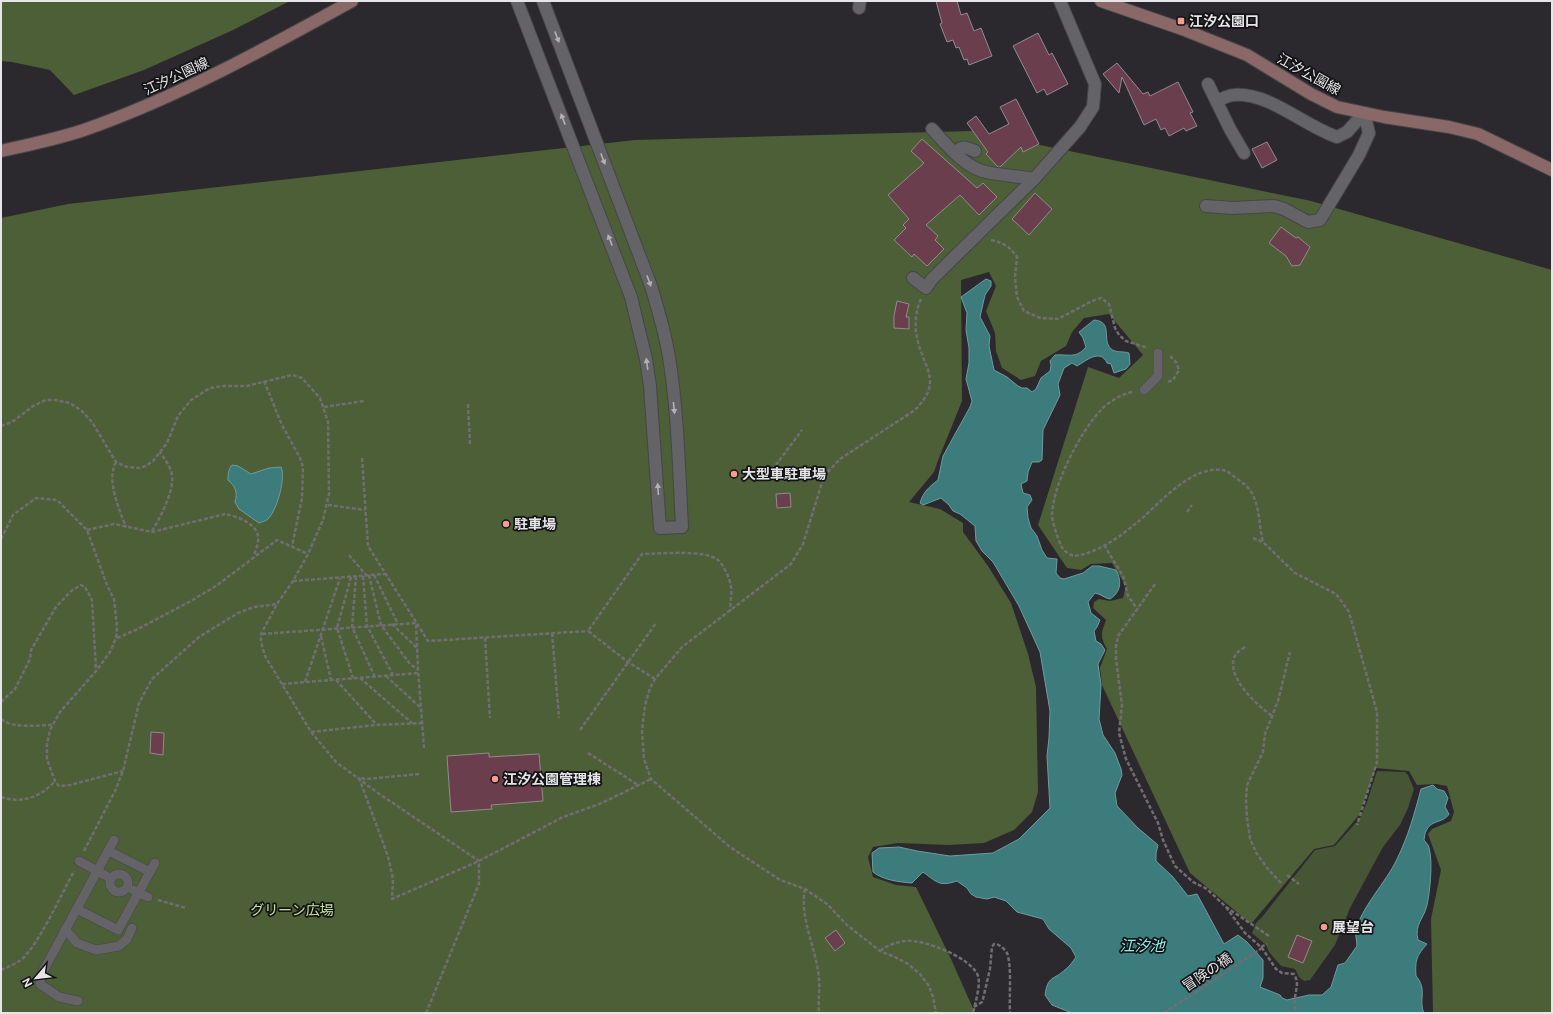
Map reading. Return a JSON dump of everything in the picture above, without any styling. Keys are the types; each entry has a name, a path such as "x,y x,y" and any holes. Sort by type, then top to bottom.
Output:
{"main road":[{"name":"江汐公園線","path":"1,151 82,131 169,96 215,75 352,1"},
{"name":"江汐公園線","path":"1101,1 1182,29 1247,56 1311,94 1337,107 1384,117 1449,126 1478,134 1552,170"}],"street":[{"path":"517,1 631,297 646,359 650,386 660,528 682,528 677,431 669,358 660,317 651,286 543,1"},
{"path":"913,278 926,288 932,279 1034,179 1080,127 1093,107 1095,84 1060,1"},
{"path":"1208,84 1230,129 1244,153"},
{"path":"1216,101 1233,95 1251,95 1273,104 1326,133 1337,137 1347,132 1364,113"},
{"path":"1206,206 1233,208 1274,206 1284,209 1308,222 1320,220 1359,154 1369,132 1364,113"},
{"path":"932,129 955,153 970,165 982,171 1034,179"},
{"path":"955,153 960,147 966,146 975,151"}],"lane":[{"path":"1144,390 1158,376 1158,353"},
{"path":"78,1001 59,997 40,984 41,975 114,840"},
{"path":"109,851 150,872"},
{"path":"79,861 110,878"},
{"path":"124,875 129,862"},
{"path":"77,909 118,930 155,863"},
{"path":"119,873 124,875 127,878 127,887 120,892 116,892 110,886 110,878 114,874 119,873"},
{"path":"127,887 148,897"},
{"path":"65,929 77,943 96,950 119,946 128,939 132,928"}],"path":[{"path":"974,238 996,241 1010,247 1017,256 1014,277 1017,297 1024,311 1040,318 1058,319 1092,301 1101,298 1109,304 1115,328 1119,335 1126,341 1170,356 1176,362 1179,370 1173,380 1144,390 1128,393 1101,409 1081,437 1067,464 1056,494 1052,518 1056,533 1064,549 1073,556 1084,555 1104,545 1139,521 1171,491 1191,477 1210,471 1226,471 1252,492 1259,511 1259,526 1263,542"},
{"path":"926,288 919,303 915,320 918,341 931,375 930,388 925,400 915,410 840,459 824,476 803,544 796,557 791,564 730,612 682,647 654,679 645,705 642,732 644,759 651,779 730,847 780,880 805,889 827,904 848,926 880,951 908,964 920,974 929,986 936,1013"},
{"path":"1,426 12,422 33,406 46,400 70,403 82,411 92,422 116,462 126,467 139,468 146,466 153,461 167,443 178,416 191,400 210,388 224,386 247,386 292,375 302,378 320,398 328,422 328,505 308,554 293,581 277,604 261,634 261,642 265,656 311,732 336,762 378,793 479,861"},
{"path":"264,381 282,425 300,458 303,467 302,498 292,546"},
{"path":"324,407 364,401"},
{"path":"468,404 470,444"},
{"path":"772,470 802,430"},
{"path":"152,532 163,513 172,484 172,472 160,452"},
{"path":"362,458 368,546 428,641 588,631 628,662 654,679"},
{"path":"116,462 112,468 114,492 126,527"},
{"path":"760,469 824,476"},
{"path":"1,539 13,515 36,498 57,500 87,530 107,585 114,599 117,627 116,638 110,652 60,712 52,724 47,744 47,759 55,781 60,786 70,785 123,771"},
{"path":"328,505 365,510"},
{"path":"1187,512 1192,505"},
{"path":"87,530 114,524 152,532 225,514 251,525 257,531 259,538 254,555"},
{"path":"1253,538 1263,542 1295,573 1336,594 1349,612 1377,712 1377,762 1357,825"},
{"path":"116,638 138,629 190,602 216,586 254,555 276,540 308,554"},
{"path":"1104,545 1122,576 1128,596 1138,610"},
{"path":"588,631 642,554 691,553 718,559 725,569 732,587 730,612"},
{"path":"349,555 366,576 381,625 410,664 418,669"},
{"path":"293,581 385,574"},
{"path":"374,575 398,624"},
{"path":"356,576 352,627 375,677"},
{"path":"366,576 367,626 393,675"},
{"path":"351,577 337,628 353,678"},
{"path":"305,682 340,578"},
{"path":"1155,584 1138,610 1128,620 1118,636 1116,646 1122,705 1119,733 1126,759 1158,823 1163,840 1175,866 1193,882 1208,890 1226,907 1269,936"},
{"path":"1,702 15,689 30,659 31,650 56,607 71,591 81,585 85,587 92,600 96,670"},
{"path":"1,970 21,960 38,938 115,792 123,771 139,703 152,679 199,637 238,613 254,607 277,604"},
{"path":"261,634 416,623"},
{"path":"416,623 424,748"},
{"path":"580,730 656,623"},
{"path":"392,624 417,648"},
{"path":"552,633 559,718"},
{"path":"321,636 331,680"},
{"path":"485,638 490,718"},
{"path":"1245,647 1237,653 1233,659 1236,674 1242,687 1249,696 1272,716"},
{"path":"1281,883 1257,854 1250,839 1246,818 1247,785 1263,752 1266,734 1278,701 1290,652"},
{"path":"282,684 419,673"},
{"path":"386,676 421,708"},
{"path":"360,678 412,724"},
{"path":"336,680 376,725"},
{"path":"1,719 12,725 52,724"},
{"path":"311,732 423,722"},
{"path":"588,753 638,785"},
{"path":"359,778 366,779 419,774"},
{"path":"359,778 388,856 393,879 392,899 479,861 563,817 602,803 651,779"},
{"path":"1,797 19,799 33,798 47,790 55,781"},
{"path":"426,1013 479,884 479,861"},
{"path":"1287,875 1299,884"},
{"path":"805,889 803,898 806,922 819,979 819,1013"},
{"path":"148,897 186,908"},
{"path":"1226,907 1245,934 1261,948 1276,969 1282,973 1294,974 1297,979 1298,988 1294,998 1296,1013"},
{"path":"880,951 888,945 905,941 917,941 940,949 970,964 978,976 978,985 973,1013"},
{"path":"974,1007 982,1002 990,969 992,947 994,944 998,944 1007,953 1009,964 1010,1013"},
{"name":"冒険の橋","path":"1164,1013 1267,944"}],"green space":[{"path":"1,1 290,1 233,30 144,70 74,95 50,70 1,61"},
{"name":"グリーン広場","path":"972,131 1311,201 1552,270 1552,1013 1433,1013 1431,919 1441,870 1428,834 1432,829 1451,821 1454,812 1447,786 1436,784 1417,785 1409,771 1376,768 1359,815 1334,845 1314,849 1251,924 1190,873 1102,685 1100,668 1107,649 1102,635 1106,620 1093,608 1094,602 1099,599 1110,601 1123,598 1126,586 1112,563 1091,564 1081,570 1067,568 1038,525 1088,367 1119,378 1143,355 1109,314 1084,318 1072,332 1066,346 1041,361 1035,376 1021,380 1002,368 996,351 995,333 986,311 996,286 989,272 961,280 962,401 934,472 909,502 940,509 963,523 963,532 988,566 1011,603 1028,654 1036,687 1038,792 1032,812 1014,830 984,843 949,845 898,843 873,847 868,857 873,877 896,885 916,887 975,1013 1,1013 1,218 68,204 635,140"},
{"path":"1377,771 1405,772 1408,775 1414,789 1408,808 1400,825 1383,847 1350,908 1335,945 1310,980 1304,981 1299,977 1295,969 1281,966 1269,952 1266,945 1252,933 1256,923 1315,850 1335,846 1360,818"}],"water":[{"name":"江汐池","path":"986,279 991,281 991,286 985,295 980,317 990,336 989,346 994,370 1007,377 1018,386 1027,388 1032,392 1036,389 1041,378 1050,371 1050,361 1055,355 1075,355 1082,351 1086,347 1079,332 1094,320 1100,321 1106,327 1107,341 1111,349 1129,353 1130,364 1126,369 1114,373 1111,364 1107,363 1101,356 1093,357 1077,366 1072,363 1064,368 1058,384 1060,395 1043,430 1042,460 1039,462 1032,462 1028,472 1027,481 1021,484 1023,493 1030,495 1032,500 1027,507 1031,528 1037,536 1042,550 1047,558 1057,559 1056,573 1060,578 1064,579 1083,573 1092,566 1116,570 1118,574 1120,582 1118,590 1114,596 1110,599 1095,593 1088,602 1091,613 1100,620 1094,631 1096,641 1101,644 1105,650 1098,664 1101,685 1099,719 1103,735 1115,753 1121,769 1122,775 1115,793 1117,806 1138,828 1158,845 1156,861 1173,877 1188,896 1197,894 1224,944 1238,935 1247,942 1263,960 1263,978 1260,987 1280,995 1282,998 1287,1000 1309,995 1322,995 1331,987 1338,965 1345,963 1357,946 1356,931 1358,922 1368,904 1393,868 1401,851 1411,824 1421,789 1433,785 1437,789 1444,791 1448,798 1445,807 1449,814 1428,828 1425,833 1424,840 1430,853 1431,876 1426,910 1418,926 1417,934 1418,940 1427,944 1418,955 1416,962 1416,976 1420,981 1422,990 1422,1008 1424,1013 1072,1013 1052,1005 1045,995 1050,981 1067,968 1076,957 1071,948 1049,929 1043,919 1017,912 1006,901 994,897 987,899 976,897 957,881 946,884 938,882 923,872 912,883 907,883 886,879 873,872 872,853 879,848 899,847 950,856 993,853 1019,839 1050,808 1047,756 1050,711 1040,652 1019,606 993,562 982,551 976,541 975,526 960,514 953,511 941,498 923,505 920,503 927,490 938,480 943,456 972,401 966,379 969,363 969,348 966,330 967,313 961,297"},
{"path":"232,465 238,466 251,474 269,468 281,467 282,478 280,494 275,509 267,520 259,523 239,509 235,502 235,490 228,480 228,472"}],"building":[{"path":"936,1 957,1 961,15 967,13 974,31 981,28 992,56 969,65 967,59 964,60 959,47 956,48 953,40 947,42 940,24 942,23"},
{"path":"1038,33 1049,55 1052,53 1068,84 1047,95 1044,89 1037,93 1013,46"},
{"path":"1117,63 1143,94 1148,92 1150,96 1178,82 1193,112 1190,113 1197,126 1186,131 1184,128 1169,136 1165,128 1161,130 1156,119 1144,125 1122,77 1119,93 1103,74"},
{"path":"1016,99 1039,144 1023,152 1021,147 1000,167 998,167 986,154 988,152 967,123 976,116 989,134 1009,124 1000,107"},
{"path":"922,139 977,188 983,183 997,197 979,215 960,195 926,225 938,236 935,240 944,249 927,266 914,254 912,257 894,240 906,228 903,225 909,219 888,195 924,163 911,151"},
{"path":"1267,142 1277,160 1262,168 1252,149"},
{"path":"1035,193 1052,209 1029,235 1012,219"},
{"path":"1281,227 1296,238 1298,237 1310,247 1300,265 1292,266 1286,256 1269,243"},
{"path":"897,301 909,304 906,317 909,317 909,329 894,328 894,316"},
{"path":"790,493 791,507 777,508 776,494"},
{"path":"151,732 164,733 163,755 150,753"},
{"name":"江汐公園管理棟","path":"489,753 489,757 539,754 543,801 491,805 492,809 451,812 447,756"},
{"path":"836,930 845,943 835,951 825,938"},
{"path":"1297,935 1312,941 1303,963 1288,957"}],"place":[{"name":"江汐公園口","path":"1181,21"},
{"name":"大型車駐車場","path":"734,474"},
{"name":"駐車場","path":"506,524"},
{"name":"江汐公園管理棟","path":"495,779"},
{"name":"展望台","path":"1324,927"}]}
